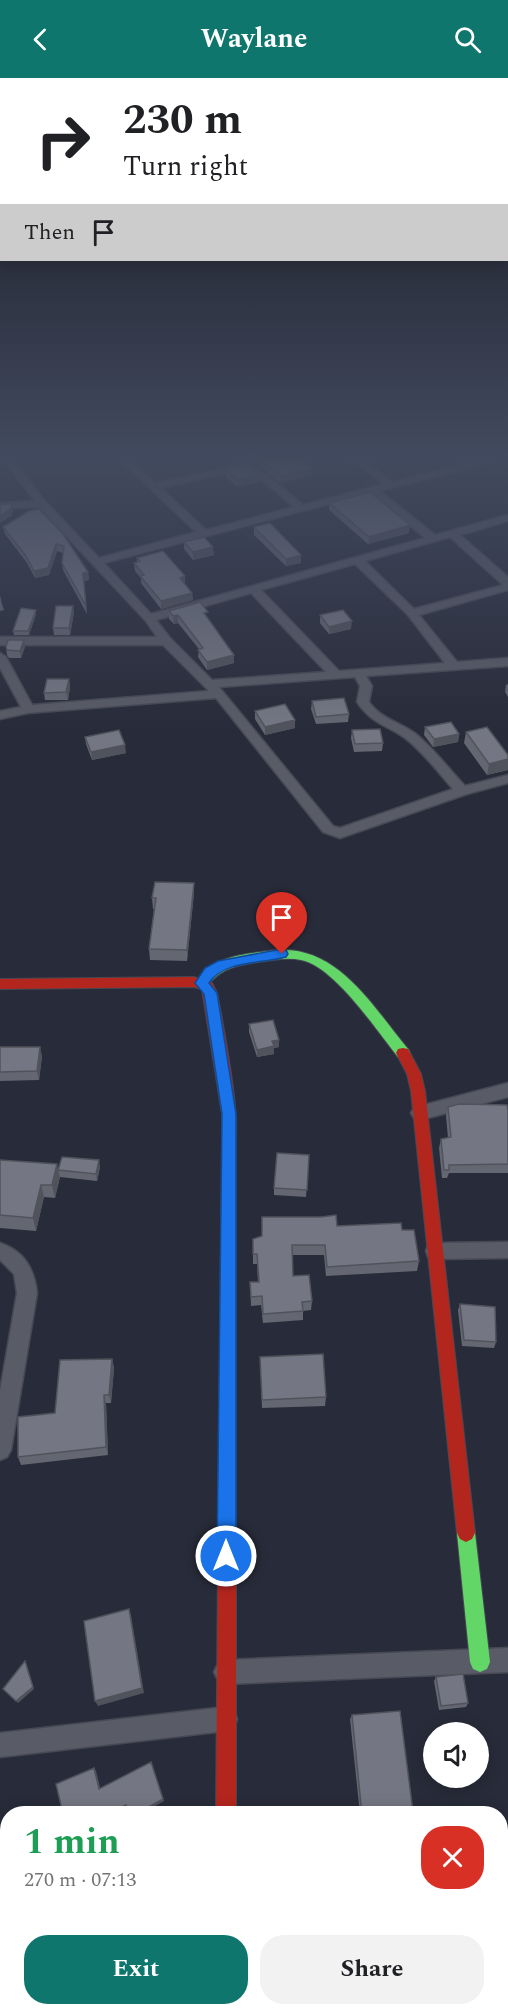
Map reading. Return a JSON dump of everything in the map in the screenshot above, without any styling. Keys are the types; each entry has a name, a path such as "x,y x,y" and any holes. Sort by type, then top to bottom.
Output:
{"street":[{"path":"84,550 149,618 166,641 219,694 328,829 340,833 462,791 508,779"},
{"path":"95,562 140,550"},
{"path":"149,618 392,550"},
{"path":"471,550 508,585"},
{"path":"357,560 412,613 453,665"},
{"path":"412,613 508,585"},
{"path":"254,589 336,675"},
{"path":"0,641 166,641"},
{"path":"0,657 28,709"},
{"path":"208,684 508,662"},
{"path":"358,672 366,686 363,702 370,714 382,723 410,736 462,791"},
{"path":"0,715 28,709 219,694"},
{"path":"202,983 210,972 223,964 282,954 312,958 328,967 341,979 405,1056 414,1074 480,1662"},
{"path":"0,984 202,983 211,993 229,1114 226,1806"},
{"path":"420,1113 508,1090"},
{"path":"435,1251 508,1250"},
{"path":"0,1251 12,1257 23,1269 27,1293 0,1450"},
{"path":"226,1672 508,1660"},
{"path":"0,1745 225,1719"}],"building":[{"path":"22,550 54,550 48,568 34,571"},
{"path":"63,550 74,550 88,572 83,573 86,606 62,563"},
{"path":"277,550 297,550 301,555 286,559"},
{"path":"163,551 185,576 180,578 192,593 161,601 140,576 144,575 134,563 140,561 137,558"},
{"path":"200,602 208,612 204,613 234,655 207,662 198,650 203,648 178,615 173,616 169,611"},
{"path":"56,606 73,606 69,628 53,628"},
{"path":"21,608 36,610 28,631 13,631"},
{"path":"343,610 352,621 329,627 320,615"},
{"path":"8,640 24,640 20,651 7,650"},
{"path":"47,679 69,679 66,692 44,693"},
{"path":"344,698 349,714 316,717 312,701"},
{"path":"285,704 295,720 265,727 255,711"},
{"path":"451,722 459,734 434,739 425,727"},
{"path":"487,727 508,755 508,759 489,764 466,732"},
{"path":"380,729 383,743 355,744 352,730"},
{"path":"119,730 125,745 91,752 85,737"},
{"path":"155,882 194,883 187,950 149,949 156,898 152,898"},
{"path":"273,1020 279,1040 272,1041 274,1046 257,1050 249,1024"},
{"path":"0,1047 40,1047 37,1071 0,1072"},
{"path":"459,1104 507,1105 508,1164 449,1165 449,1170 444,1170 441,1139 451,1137 448,1107"},
{"path":"277,1153 309,1155 307,1190 274,1188"},
{"path":"62,1157 99,1160 96,1174 58,1170"},
{"path":"0,1160 57,1164 52,1185 41,1185 33,1218 0,1215"},
{"path":"336,1215 337,1226 401,1223 402,1230 414,1230 419,1261 327,1267 325,1245 292,1245 293,1276 309,1275 312,1301 302,1302 303,1311 263,1314 262,1296 251,1297 250,1282 259,1282 257,1254 253,1254 253,1239 262,1236 262,1217"},
{"path":"460,1304 495,1307 496,1342 464,1340"},
{"path":"323,1354 326,1397 262,1400 260,1357"},
{"path":"112,1359 109,1395 104,1395 106,1447 18,1457 18,1417 55,1413 60,1360"},
{"path":"129,1609 142,1688 95,1701 84,1621"},
{"path":"25,1661 33,1687 16,1701 3,1689"},
{"path":"463,1674 468,1703 441,1706 436,1677"},
{"path":"400,1711 412,1806 361,1806 352,1715"},
{"path":"151,1762 163,1799 150,1806 61,1806 56,1784 94,1768 99,1789"}],"traffic: fast":[{"path":"202,983 213,971 231,962 284,954 306,956 338,977 373,1015 403,1053"},
{"path":"466,1533 480,1662"}],"traffic: slow":[{"path":"227,1566 229,1141"}],"traffic: jam":[{"path":"0,984 194,982 207,986 211,993 229,1114 229,1141"},
{"path":"403,1053 414,1074 418,1091 466,1533"},
{"path":"226,1806 227,1566"}],"route":[{"path":"226,1556 229,1114 211,993 202,983 210,972 223,964 282,954"}]}
